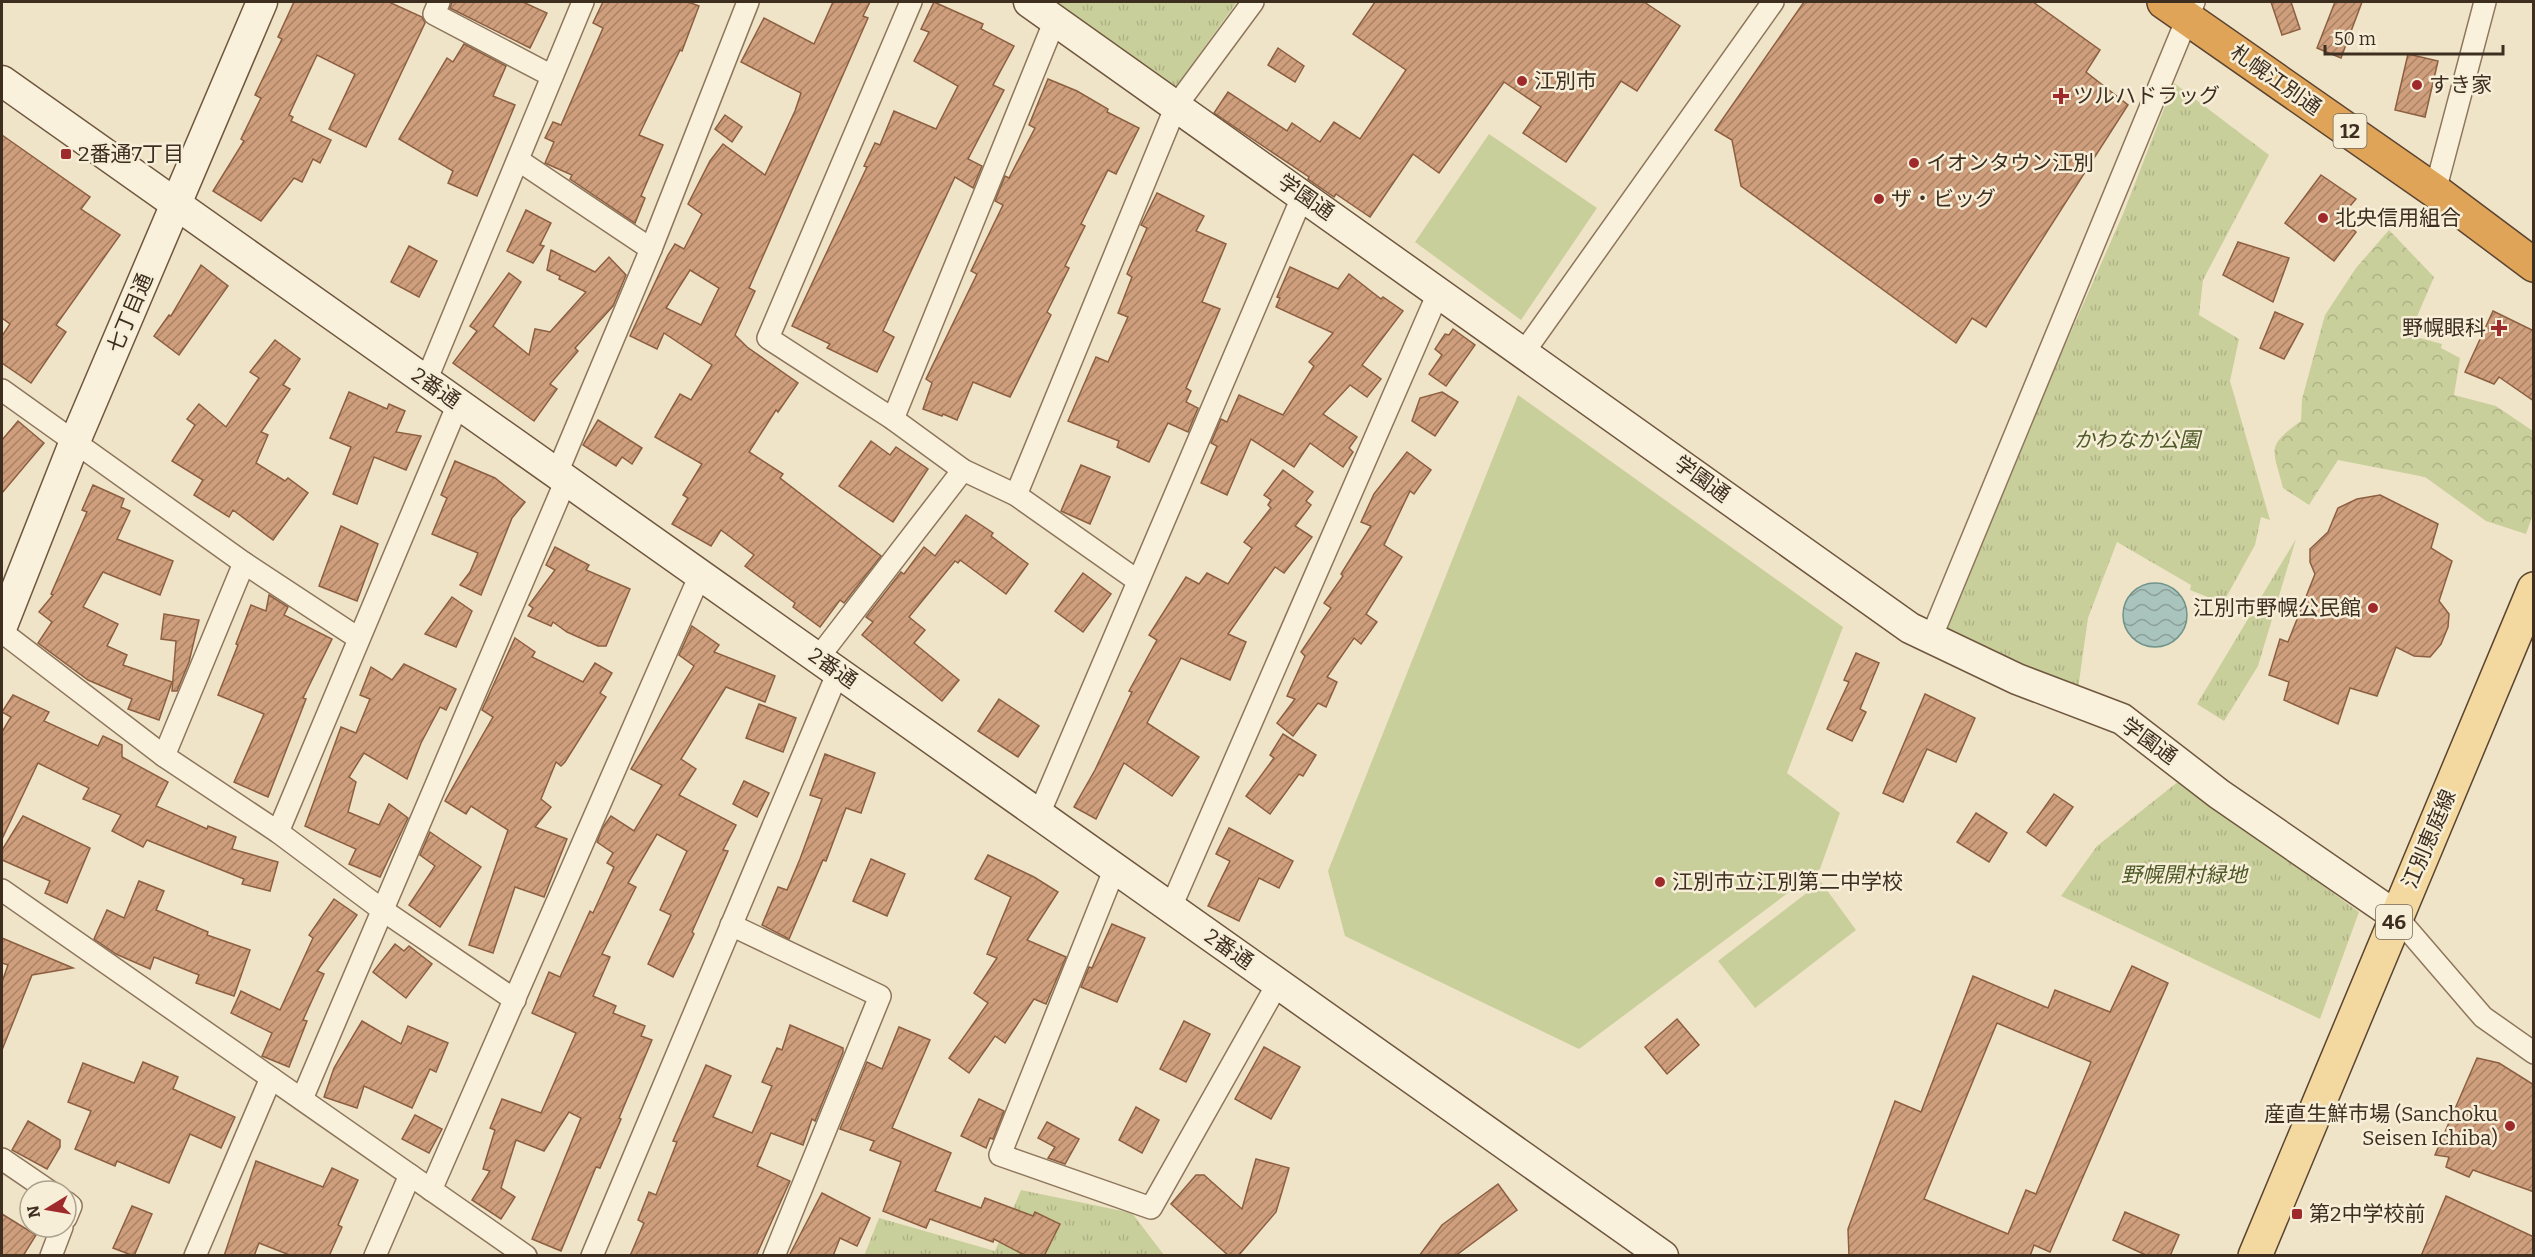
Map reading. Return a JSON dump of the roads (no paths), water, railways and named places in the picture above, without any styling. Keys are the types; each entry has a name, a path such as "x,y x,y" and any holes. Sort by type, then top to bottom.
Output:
{"highway":[{"name":"札幌江別通","path":"2182,7 2534,265"}],"main road":[{"name":"江別恵庭線","path":"2254,1256 2534,589"}],"street":[{"name":"七丁目通","path":"2,627 75,441 262,2"},
{"path":"439,2 434,14 552,76"},
{"path":"426,381 583,2"},
{"path":"302,1099 561,476 748,2"},
{"path":"911,2 768,338 893,419 963,470 1016,495 1138,581"},
{"name":"学園通","path":"1029,2 1439,291 1910,628 2017,679 2122,719 2219,794 2396,916"},
{"path":"1016,495 1176,106 1253,2"},
{"path":"1524,352 1773,2"},
{"path":"2434,191 2485,2"},
{"path":"1930,638 2182,7"},
{"path":"893,419 1055,20"},
{"name":"2番通","path":"2,81 1664,1256"},
{"path":"518,160 651,249"},
{"path":"1039,814 1303,195"},
{"path":"1171,907 1439,291"},
{"path":"2,390 244,562 358,638"},
{"path":"278,832 458,404"},
{"path":"592,1256 731,925 828,665 963,470"},
{"path":"164,756 244,562"},
{"path":"431,1190 700,575"},
{"path":"2,632 164,756 278,832 381,909 515,1000"},
{"path":"1115,868 999,1155 1151,1208 1278,983"},
{"path":"2,890 526,1256"},
{"path":"2396,916 2483,1017 2534,1053"},
{"path":"731,925 880,996 774,1256"},
{"path":"195,1256 271,1078"},
{"path":"2,1159 31,1179"},
{"path":"375,1256 410,1174"},
{"path":"51,1256 57,1239"}],"water":[{"path":"2149,583 2161,583 2178,592 2185,603 2187,615 2185,627 2178,638 2161,647 2149,647 2137,642 2128,633 2123,621 2123,609 2128,597 2137,588"}],"place":[{"name":"江別市","path":"1522,81"},
{"name":"すき家","path":"2417,85"},
{"name":"ツルハドラッグ","path":"2061,96"},
{"name":"2番通7丁目","path":"66,154"},
{"name":"イオンタウン江別","path":"1914,163"},
{"name":"ザ・ビッグ","path":"1879,199"},
{"name":"北央信用組合","path":"2323,218"},
{"name":"野幌眼科","path":"2499,328"},
{"name":"江別市野幌公民館","path":"2373,608"},
{"name":"江別市立江別第二中学校","path":"1660,882"},
{"name":"産直生鮮市場 (Sanchoku Seisen Ichiba)","path":"2510,1126"},
{"name":"第2中学校前","path":"2297,1214"}],"park label":[{"name":"かわなか公園","path":"2137,440"},
{"name":"野幌開村緑地","path":"2184,875"}]}
